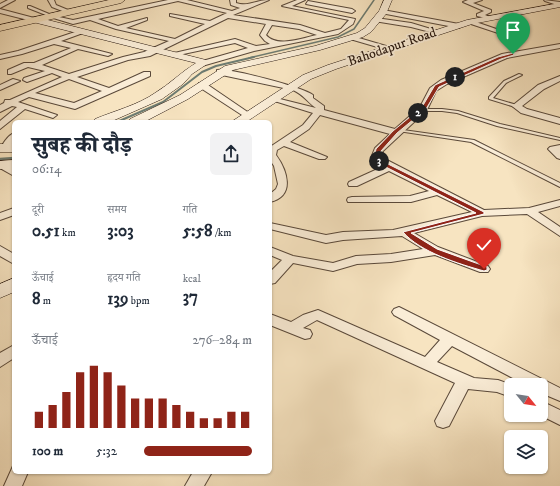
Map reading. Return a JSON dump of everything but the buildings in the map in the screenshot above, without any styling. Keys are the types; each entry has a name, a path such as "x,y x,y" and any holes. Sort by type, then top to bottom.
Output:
{"main road":[{"path":"0,28 118,0"}],"street":[{"path":"2,4 12,0"},
{"path":"51,0 53,5 70,12"},
{"path":"52,16 73,22 176,0"},
{"path":"180,0 230,15 300,27 324,35"},
{"path":"233,0 233,4 246,8"},
{"path":"0,110 28,94 69,76 124,59 146,54 187,36 209,23 266,0"},
{"path":"105,120 158,97 179,82 188,72 202,66 256,49 343,30 351,23 352,19 285,6 298,0 352,10"},
{"path":"138,120 184,97 202,85 218,71 352,38 368,30 383,12 388,0"},
{"path":"479,0 466,2 489,11 479,15 488,18"},
{"path":"548,0 560,4"},
{"name":"Bahodapur Road","path":"240,120 307,77 332,67 470,22 560,4"},
{"path":"0,10 93,36 157,49 200,61 202,66 218,71 307,92 310,97 309,99 321,108 316,111 306,127 272,150"},
{"path":"383,12 459,26"},
{"path":"172,15 209,23"},
{"path":"90,18 116,28 176,41"},
{"path":"93,36 145,19"},
{"path":"376,20 411,25 438,32"},
{"path":"470,22 509,35"},
{"path":"270,23 263,35 267,40 279,44"},
{"path":"146,34 158,31 187,36"},
{"path":"0,57 20,53 81,32"},
{"path":"352,38 391,49"},
{"path":"174,54 235,41 256,49"},
{"path":"53,42 108,54"},
{"path":"482,213 389,167 376,158 378,150 421,110 433,90 444,82 506,56 560,46"},
{"path":"37,66 78,47"},
{"path":"0,88 27,65 37,66 69,76 110,91"},
{"path":"27,80 52,71"},
{"path":"28,94 75,106 146,74"},
{"path":"560,78 541,87 516,106 524,111 560,121"},
{"path":"202,85 248,115"},
{"path":"272,99 397,131"},
{"path":"0,100 53,115"},
{"path":"12,131 1,125 24,106"},
{"path":"6,148 12,139"},
{"path":"283,142 322,157"},
{"path":"560,148 553,150 560,156"},
{"path":"272,154 279,166 283,187 272,197"},
{"path":"353,184 389,167"},
{"path":"352,200 411,199 439,191"},
{"path":"272,226 326,239 342,236 406,232 482,213 529,211 560,203"},
{"path":"529,211 560,232"},
{"path":"0,217 12,212"},
{"path":"406,232 416,241 434,251 484,269"},
{"path":"0,250 12,259"},
{"path":"272,252 290,259 334,267 356,260 391,258 434,251"},
{"path":"272,278 290,259"},
{"path":"0,292 12,285"},
{"path":"399,312 526,378"},
{"path":"272,320 299,331 308,318 318,316 369,340 428,363 464,381 479,385 498,386 504,389"},
{"path":"428,363 449,339"},
{"path":"0,361 12,352"},
{"path":"443,421 464,381"},
{"path":"548,389 560,395"},
{"path":"548,412 560,418"},
{"path":"13,486 18,474"},
{"path":"194,486 203,474"}],"lane":[{"path":"29,7 52,16"},
{"path":"516,106 490,98 505,82 520,75"},
{"path":"421,110 458,112 499,125 560,139"},
{"path":"397,131 472,142 560,185"}],"waterway":[{"path":"249,58 338,37 354,29 374,0"},
{"path":"122,120 163,102 202,72 216,66 254,57"},
{"path":"0,159 12,158"}],"route":[{"path":"484,269 434,251 416,241 406,232 428,228 482,213 399,172 380,162 376,158 378,150 395,132 424,108 430,99 433,90 437,86 499,58 513,54"}]}
